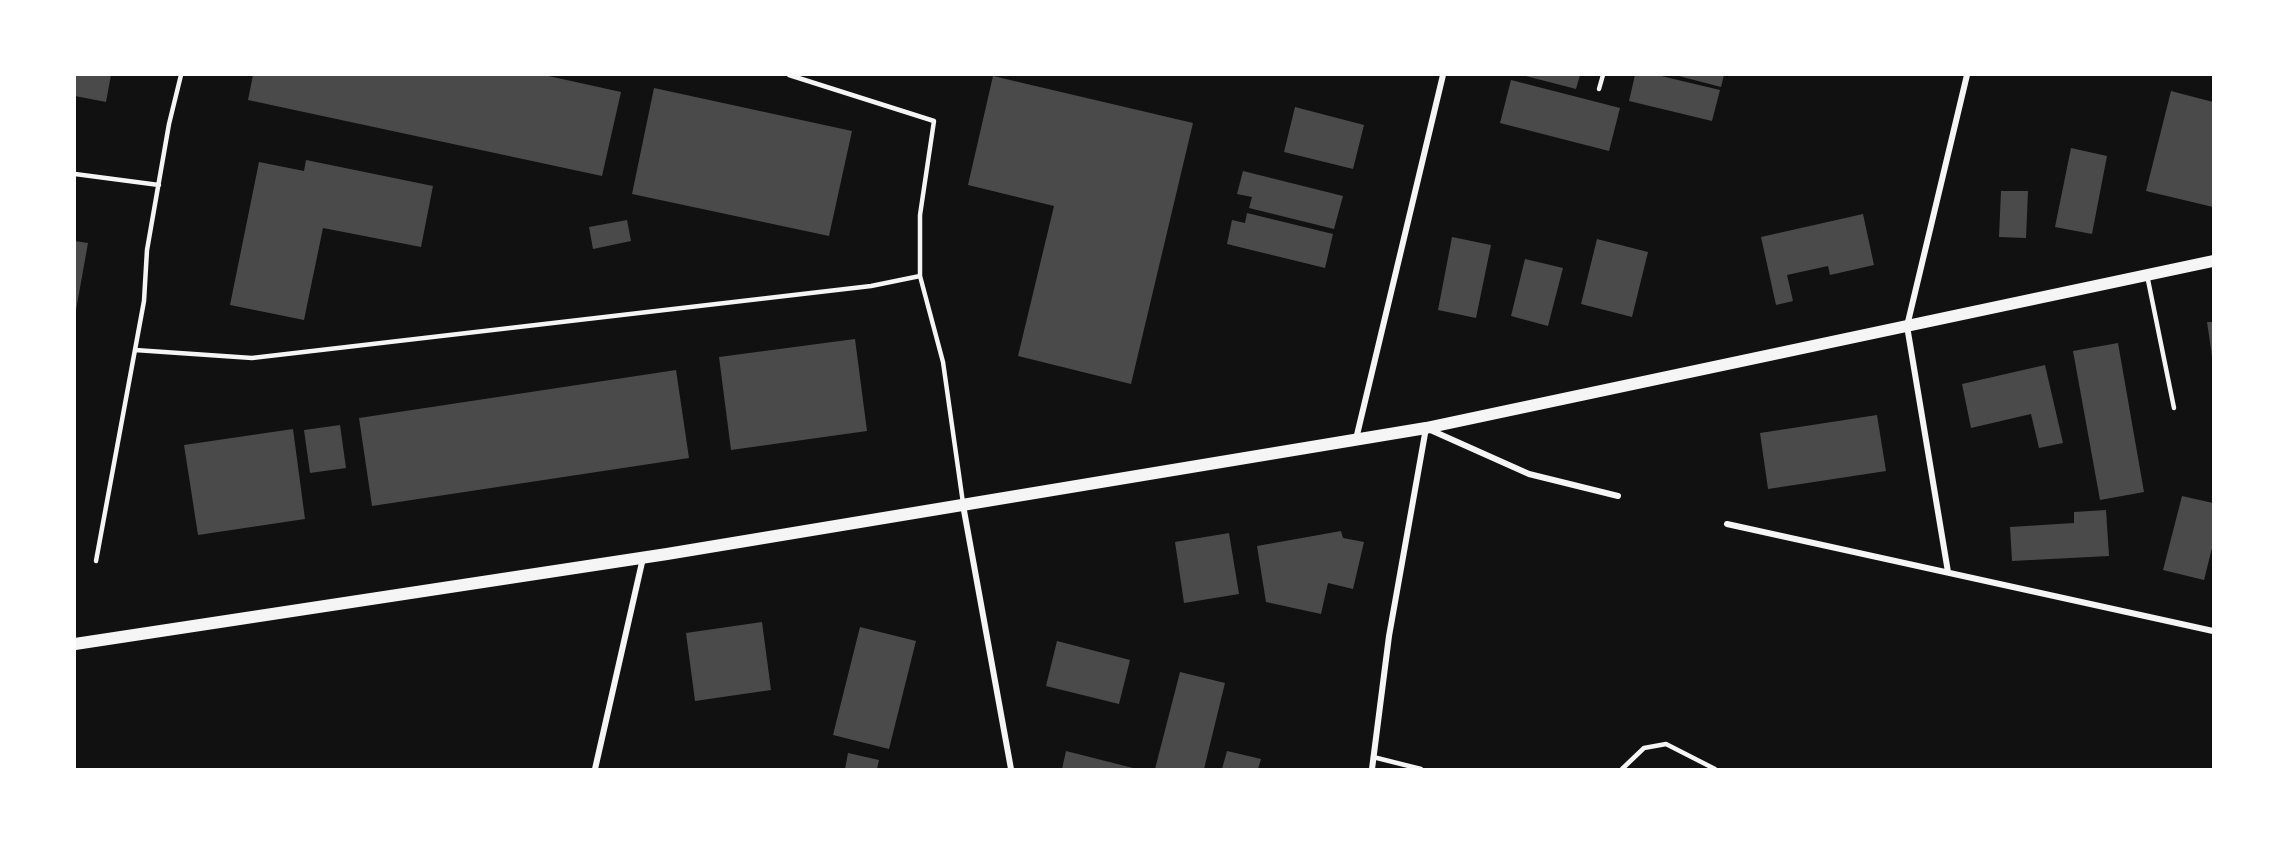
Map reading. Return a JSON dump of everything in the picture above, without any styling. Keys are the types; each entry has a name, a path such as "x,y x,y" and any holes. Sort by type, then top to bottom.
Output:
{"main road":[{"path":"75,644 642,558 1426,428 2213,261"}],"street":[{"path":"1356,440 1443,75"},
{"path":"1948,572 1907,326 1966,75"},
{"path":"1372,769 1389,636 1426,428 1529,474 1618,496"},
{"path":"963,505 1011,769"},
{"path":"1727,524 2213,631"},
{"path":"594,769 642,558"}],"lane":[{"path":"96,561 135,350 159,185 181,75"},
{"path":"789,75 934,121 920,215 920,276 943,362 963,505"},
{"path":"1599,89 1603,75"},
{"path":"75,174 159,185"},
{"path":"2147,275 2174,408"},
{"path":"135,350 252,358 860,288 920,276"},
{"path":"1622,769 1644,748 1666,744 1715,769"},
{"path":"1373,757 1421,769"}],"building":[{"path":"75,75 111,75 106,102 75,96"},
{"path":"253,75 544,75 621,92 602,176 248,100"},
{"path":"1522,75 1580,75 1576,89"},
{"path":"1635,75 1657,75 1720,90 1712,121 1629,101"},
{"path":"1675,75 1724,75 1721,87"},
{"path":"993,76 1193,123 1131,384 1018,356 1054,206 968,185"},
{"path":"1511,80 1620,108 1609,151 1500,123"},
{"path":"654,88 852,131 829,236 632,194"},
{"path":"2171,91 2213,102 2213,207 2146,191"},
{"path":"1295,107 1364,125 1353,169 1284,152"},
{"path":"2071,148 2107,156 2092,234 2055,227"},
{"path":"306,160 433,186 421,247 323,228 304,320 230,305 259,162 304,171"},
{"path":"1243,171 1343,196 1334,229 1249,208 1252,197 1237,194"},
{"path":"2001,191 2028,191 2026,238 1999,237"},
{"path":"1247,213 1333,234 1325,268 1227,244 1232,220 1245,223"},
{"path":"1863,214 1874,265 1830,275 1828,266 1787,275 1793,301 1776,305 1761,237"},
{"path":"627,220 631,241 593,249 589,227"},
{"path":"1452,237 1491,245 1476,318 1438,310"},
{"path":"1597,239 1648,252 1632,317 1581,304"},
{"path":"75,241 88,243 76,310 75,310"},
{"path":"1525,259 1563,268 1548,326 1511,316"},
{"path":"2207,322 2213,322 2213,356 2212,356"},
{"path":"855,339 867,431 731,450 719,357"},
{"path":"2118,343 2144,492 2100,500 2073,351"},
{"path":"2045,365 2063,443 2039,448 2031,414 1971,428 1962,384"},
{"path":"676,370 689,458 372,506 359,418"},
{"path":"1877,415 1886,471 1768,489 1760,433"},
{"path":"340,425 346,468 310,473 304,430"},
{"path":"293,429 305,519 198,535 184,445"},
{"path":"2182,496 2213,503 2213,544 2204,580 2163,570"},
{"path":"2106,510 2109,556 2012,561 2010,527 2074,523 2074,512"},
{"path":"1341,531 1343,538 1364,542 1353,589 1328,583 1321,614 1266,602 1257,546"},
{"path":"1229,533 1239,594 1184,603 1175,542"},
{"path":"762,622 771,690 695,701 686,633"},
{"path":"860,627 916,641 889,749 833,735"},
{"path":"1057,641 1130,660 1119,704 1046,686"},
{"path":"1180,672 1225,683 1204,769 1155,769"},
{"path":"1066,751 1133,768 1133,769 1062,769"},
{"path":"1227,751 1261,759 1258,769 1222,769"},
{"path":"848,753 879,760 877,769 845,769"}]}
